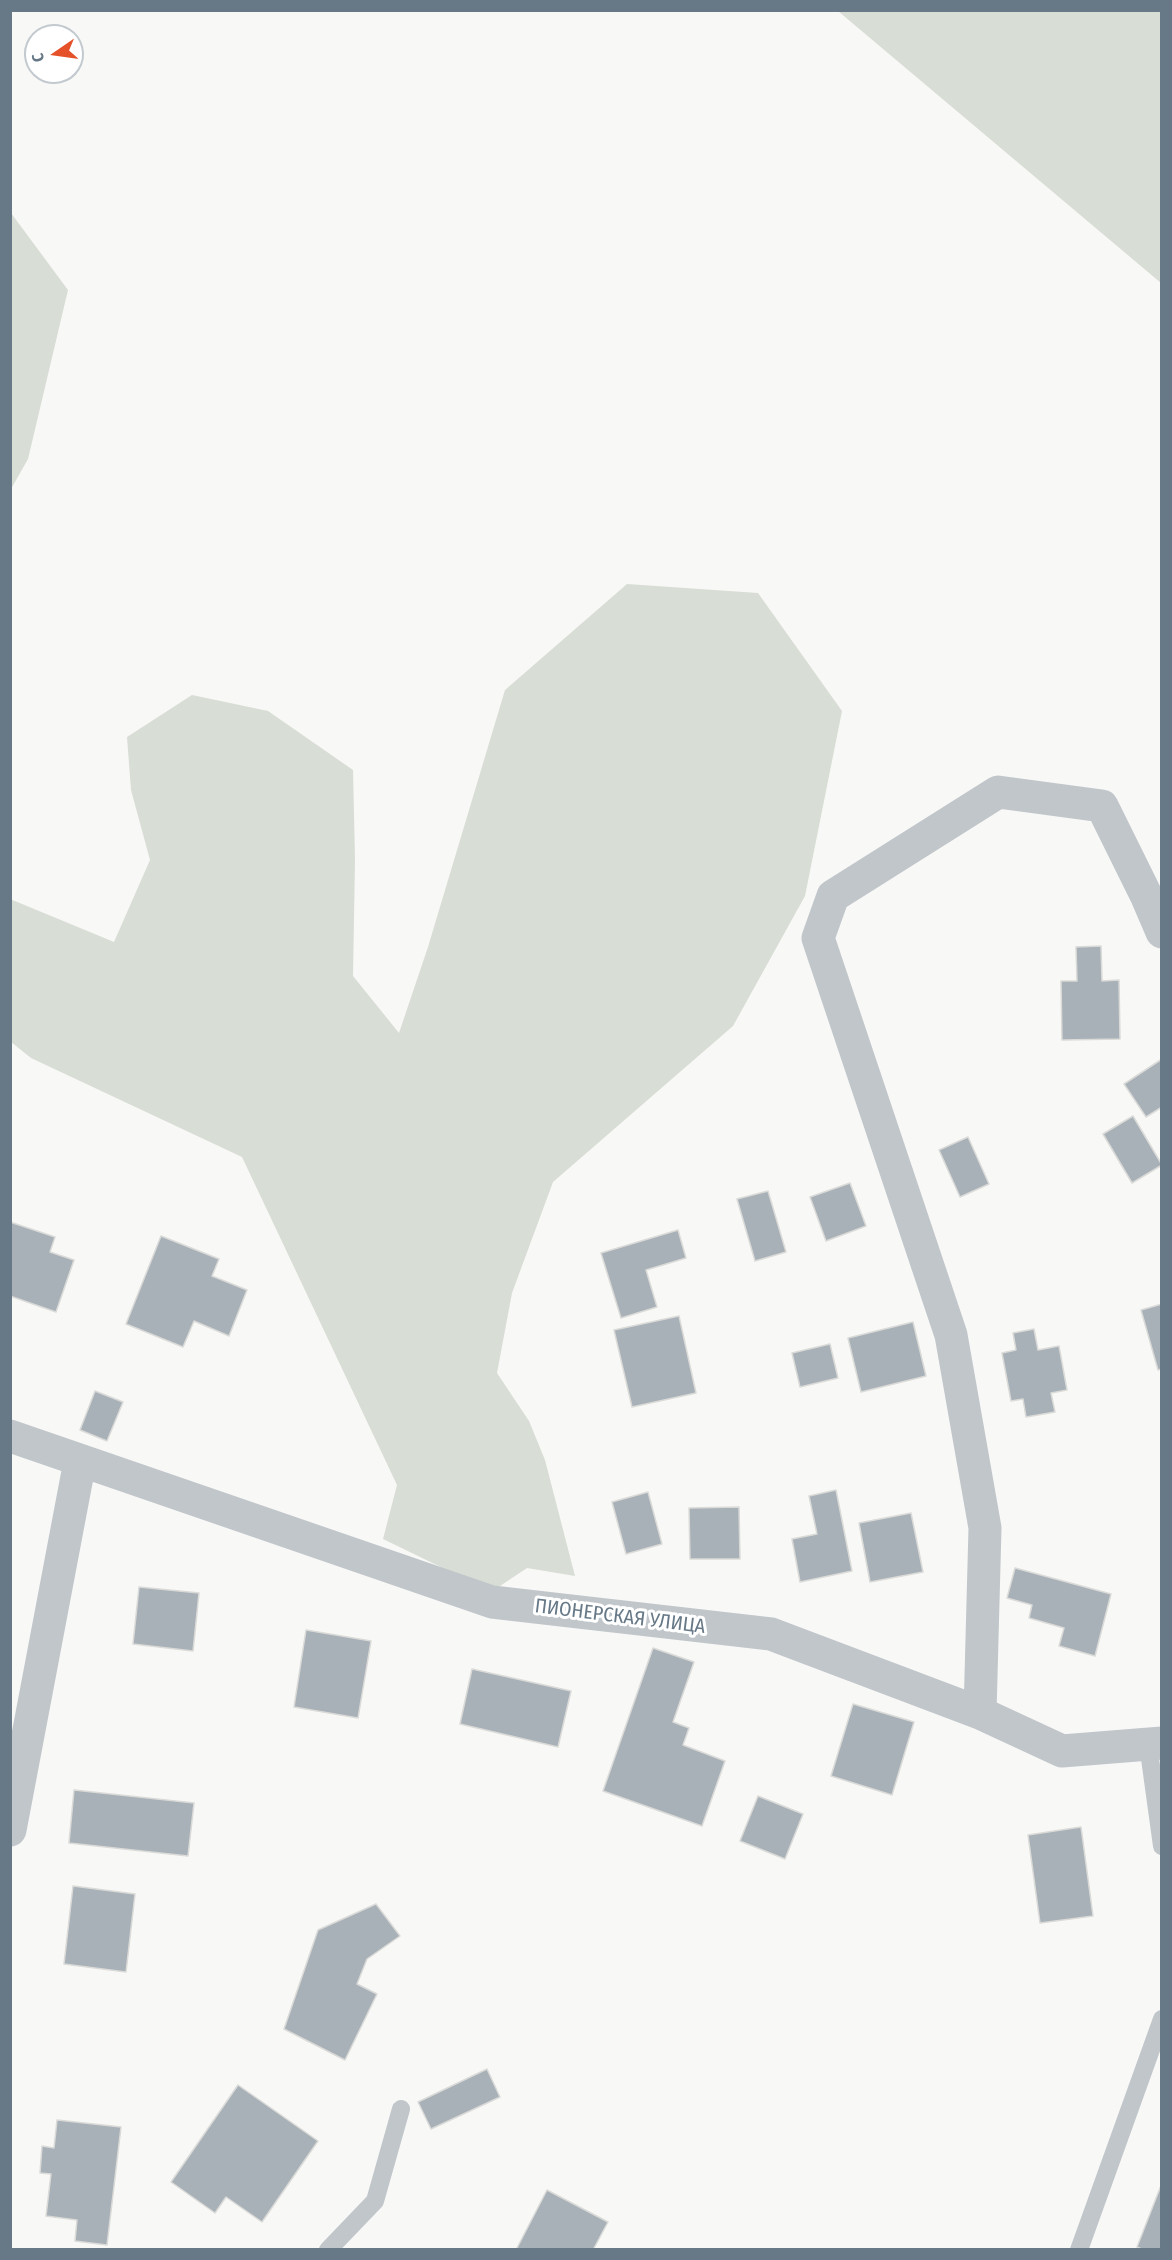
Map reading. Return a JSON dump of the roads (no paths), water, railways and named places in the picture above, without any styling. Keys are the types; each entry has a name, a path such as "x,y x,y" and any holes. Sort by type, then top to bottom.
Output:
{"street":[{"path":"980,1713 985,1528 951,1335 818,938 833,896 998,792 1102,806 1147,897 1161,932"},
{"name":"ПИОНЕРСКАЯ УЛИЦА","path":"10,1436 492,1602 771,1634 980,1713 1062,1751 1155,1744"},
{"path":"10,1830 80,1461"}],"lane":[{"path":"1155,1744 1161,1846"},
{"path":"1079,2250 1161,2019"},
{"path":"328,2250 375,2201 402,2109"}]}
